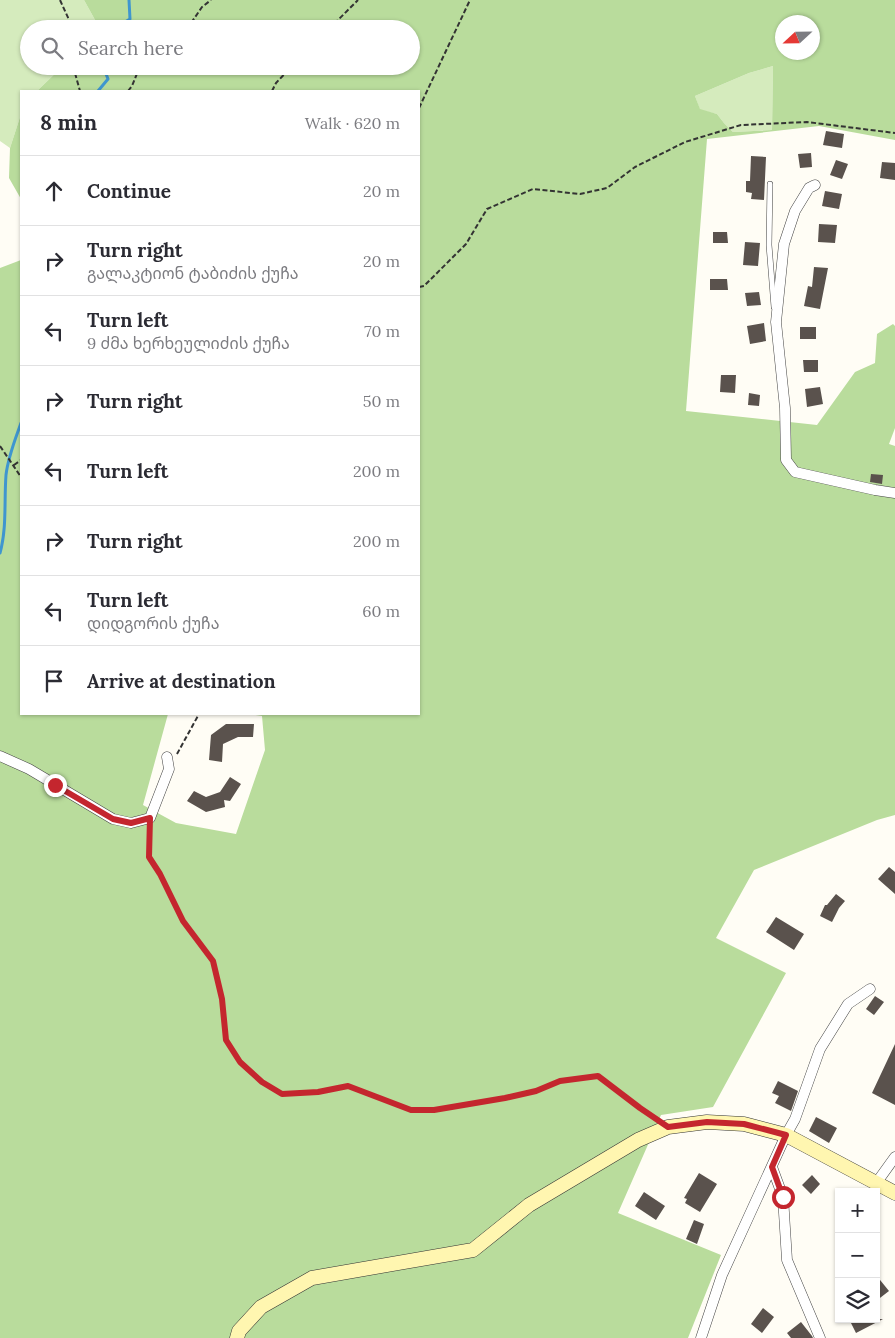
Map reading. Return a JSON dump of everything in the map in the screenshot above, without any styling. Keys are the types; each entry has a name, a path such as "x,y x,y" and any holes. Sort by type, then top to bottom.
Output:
{"street":[{"path":"815,185 809,188 794,211 784,244 776,322 785,408 786,460 795,472 895,493"},
{"path":"0,756 29,769 113,819 131,823 150,818 169,769 167,757"},
{"path":"704,1336 722,1275 795,1119 820,1050 848,1004 870,989"},
{"path":"237,1338 239,1331 261,1307 312,1278 402,1264 473,1250 529,1205 638,1140 668,1127 707,1122 744,1124 786,1135 826,1158 877,1182 895,1193"},
{"path":"877,1182 895,1157"},
{"path":"772,1167 783,1197 787,1260 820,1338"}],"lane":[{"path":"770,184 771,287 776,322"}],"path":[{"path":"60,0 69,20"},
{"path":"193,20 202,7 211,0"},
{"path":"338,20 358,0"},
{"path":"420,106 470,0"},
{"path":"76,75 80,90"},
{"path":"129,90 136,75"},
{"path":"272,90 284,75"},
{"path":"420,287 424,286 466,244 487,209 533,189 580,194 607,188 635,166 685,142 741,126 807,122 895,133"},
{"path":"0,446 20,475"},
{"path":"14,465 20,461"},
{"path":"169,769 197,715"},
{"path":"150,818 149,857 160,874 183,921 213,961 222,999 226,1040 240,1062 262,1082 282,1094 318,1092 348,1086 411,1110 434,1110 536,1091 560,1081 598,1076 668,1127"}],"green space":[{"path":"0,0 84,0 95,20 20,20 20,75 54,75 38,90 20,90 20,117 10,148 0,141"},
{"path":"84,0 895,0 895,140 819,126 707,139 686,411 817,425 855,372 875,363 877,334 893,324 895,326 895,428 889,444 895,446 895,815 877,820 754,870 716,938 786,973 713,1107 661,1115 618,1213 721,1255 688,1338 0,1338 0,268 20,260 20,715 168,715 143,805 176,823 236,834 265,750 262,716 256,715 420,715 420,90 38,90 54,75 420,75 420,20 95,20","holes":["773,66 772,130 733,132 717,114 700,109 695,96 749,73"]},
{"path":"773,66 772,130 733,132 717,114 700,110 695,96 749,73"},
{"path":"20,117 20,197 9,178 10,148"}],"building":[{"path":"826,131 844,134 842,148 823,145"},
{"path":"811,153 812,167 800,168 798,154"},
{"path":"751,156 766,157 764,200 751,199 752,193 746,192 746,181 750,181"},
{"path":"836,160 848,164 842,179 830,175"},
{"path":"882,162 895,163 895,180 880,178"},
{"path":"825,191 842,194 839,209 822,206"},
{"path":"819,224 837,225 835,243 818,242"},
{"path":"713,232 727,232 728,243 713,243"},
{"path":"745,242 760,243 758,266 743,265"},
{"path":"814,267 828,268 820,309 804,306 808,286 812,287"},
{"path":"710,279 727,279 728,290 710,290"},
{"path":"759,292 761,305 747,306 745,293"},
{"path":"764,323 766,341 750,344 747,326"},
{"path":"800,327 816,327 816,339 800,339"},
{"path":"803,360 818,360 818,372 804,372"},
{"path":"721,375 736,375 735,393 720,392"},
{"path":"820,387 823,404 807,407 805,389"},
{"path":"749,393 760,395 759,406 748,405"},
{"path":"871,474 883,475 882,484 870,482"},
{"path":"226,724 254,724 253,737 238,737 223,744 222,762 209,760 211,735"},
{"path":"230,777 241,784 230,801 224,800 225,807 206,812 187,801 194,791 206,797 220,792"},
{"path":"889,867 895,872 895,894 878,879"},
{"path":"836,894 845,901 832,922 820,916 825,905"},
{"path":"776,917 804,934 794,950 766,932"},
{"path":"875,996 884,1002 874,1015 866,1009"},
{"path":"895,1044 895,1105 872,1093"},
{"path":"778,1081 798,1091 791,1111 775,1103 779,1096 772,1093"},
{"path":"816,1117 837,1128 829,1143 809,1131"},
{"path":"699,1173 717,1184 700,1212 685,1203 687,1199 684,1198"},
{"path":"812,1175 820,1184 811,1194 802,1185"},
{"path":"644,1192 665,1206 656,1220 635,1206"},
{"path":"694,1220 704,1224 697,1244 686,1239"},
{"path":"880,1280 889,1291 880,1298"},
{"path":"763,1308 774,1317 762,1333 751,1324"},
{"path":"801,1322 813,1338 791,1338 787,1333"},
{"path":"851,1323 875,1323 856,1333"}],"waterway":[{"path":"128,20 130,19 129,0"},
{"path":"99,90 108,79 106,75"},
{"path":"0,553 4,524 7,468 20,426"}],"route":[{"path":"55,785 113,819 131,823 150,818 149,857 160,874 183,921 213,961 222,999 226,1040 240,1062 262,1082 282,1094 318,1092 348,1086 411,1110 434,1110 536,1091 560,1081 598,1076 668,1127 707,1122 744,1124 786,1135 772,1167 783,1197"}]}
